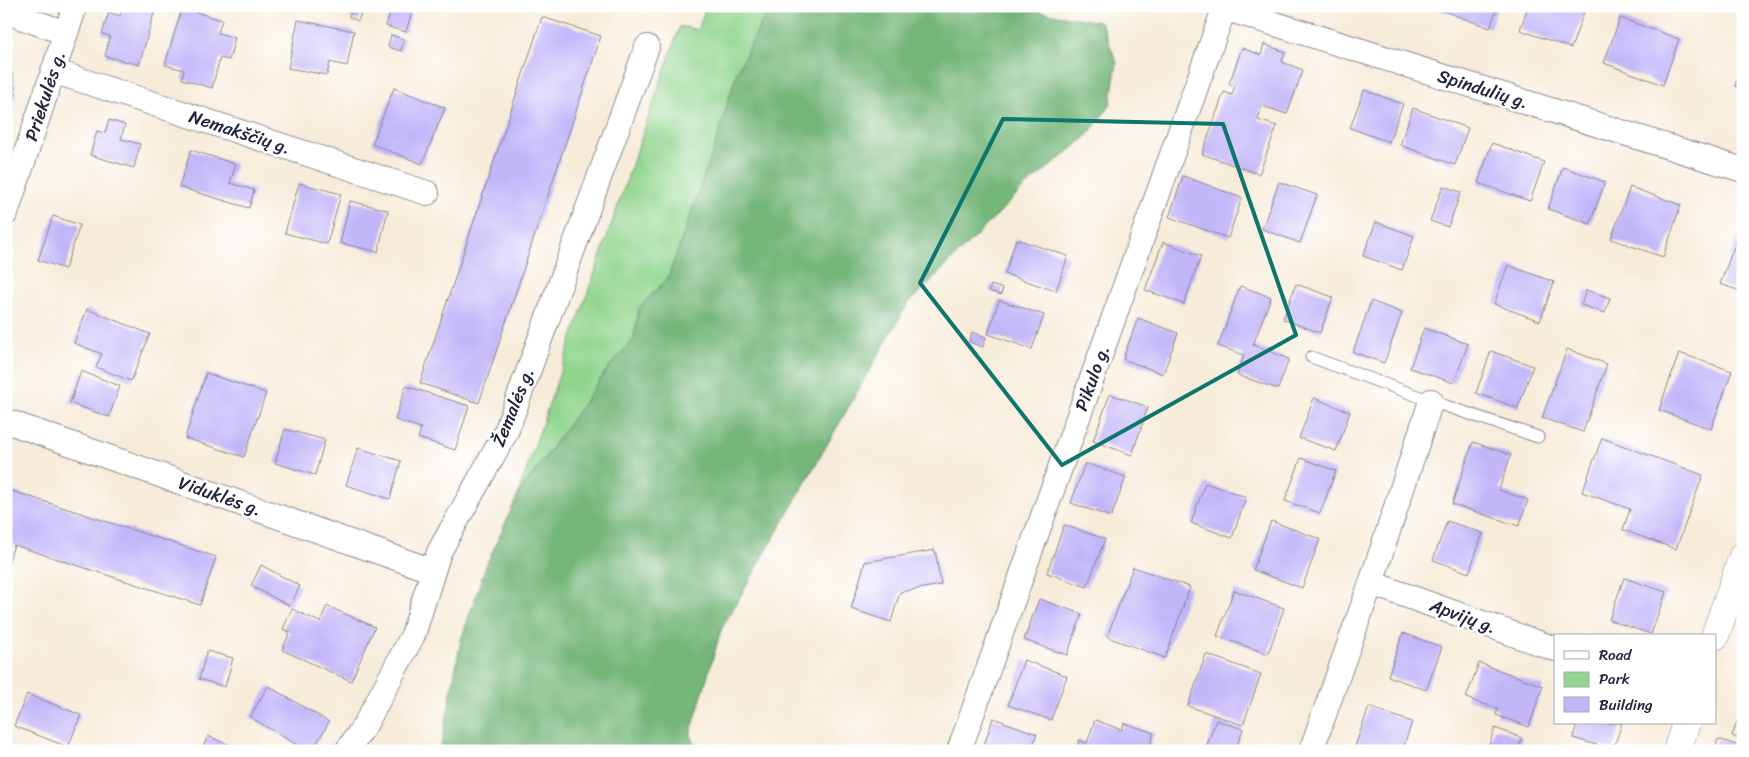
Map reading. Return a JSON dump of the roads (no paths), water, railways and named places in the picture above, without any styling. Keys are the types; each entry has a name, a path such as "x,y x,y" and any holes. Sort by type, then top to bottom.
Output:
{"main road":[{"path":"1716,634 1741,564"},
{"path":"1677,751 1686,724"}],"street":[{"name":"Priekulės g.","path":"6,214 75,6"},
{"name":"Spindulių g.","path":"1225,7 1743,170"},
{"name":"Pikulo g.","path":"959,751 1225,7"},
{"path":"6,12 66,33"},
{"name":"Žemalės g.","path":"348,751 365,725 413,635 439,552 506,432 647,47"},
{"name":"Nemakščių g.","path":"53,71 427,193"},
{"path":"1311,751 1371,583 1431,401"},
{"name":"Viduklės g.","path":"6,422 433,570"},
{"name":"Apvijų g.","path":"1371,583 1554,649"}],"lane":[{"path":"1311,357 1431,401 1538,437"}]}
